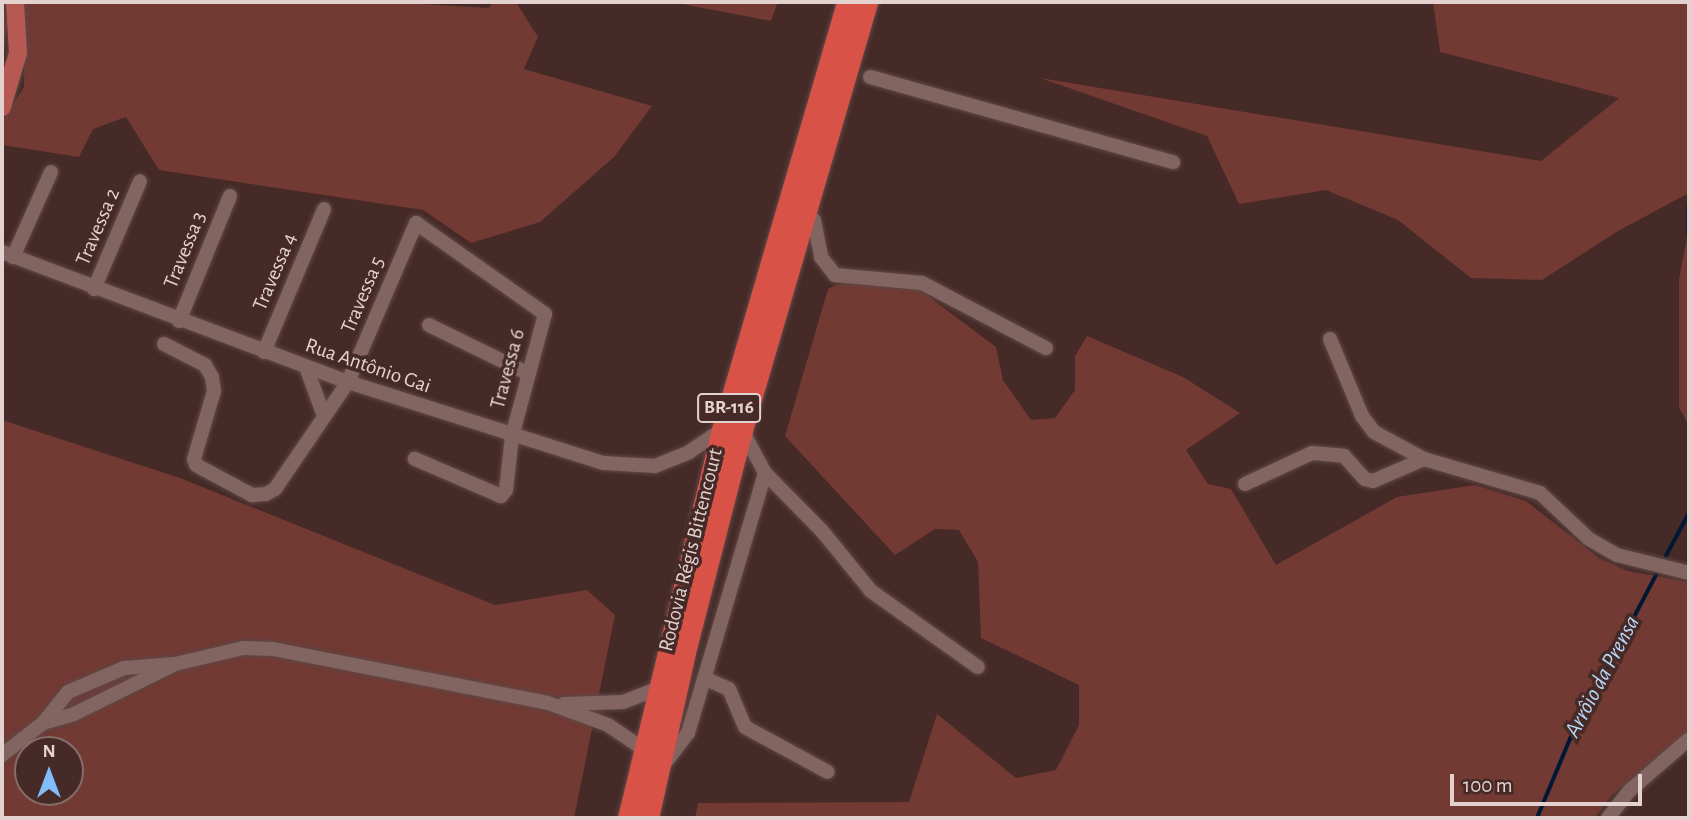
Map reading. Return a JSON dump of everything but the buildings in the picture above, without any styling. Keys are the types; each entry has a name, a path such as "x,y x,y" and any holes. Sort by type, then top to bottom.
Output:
{"highway":[{"name":"Rodovia Régis Bittencourt","path":"649,818 732,430 847,2"},
{"name":"Rodovia Régis Bittencourt","path":"628,818 655,690 732,430 867,2"}],"main road":[{"path":"2,107 18,53 15,2"}],"street":[{"path":"870,76 1173,162"},
{"path":"8,255 51,172"},
{"name":"Travessa 2","path":"94,289 140,181"},
{"name":"Travessa 3","path":"179,321 230,196"},
{"name":"Travessa 4","path":"264,352 324,209"},
{"path":"814,219 821,257 835,275 922,283 1046,348"},
{"name":"Travessa 5","path":"164,344 205,365 212,377 214,391 194,459 196,465 252,495 275,489 348,383 416,223 545,314"},
{"name":"Rua Antônio Gai","path":"8,255 348,383 604,463 640,468 672,460 732,430"},
{"name":"Travessa 6","path":"415,459 501,496 506,490 512,436 545,314"},
{"path":"429,325 529,374"},
{"path":"1330,339 1362,416 1374,432 1424,459 1540,493 1600,547 1633,561 1689,573"},
{"path":"306,367 324,416"},
{"path":"732,430 765,473 822,531 871,591 978,667"},
{"path":"1245,484 1312,453 1344,456 1365,479 1373,481 1424,459"},
{"path":"657,774 688,733 765,473"},
{"path":"43,723 74,714 175,664 243,648 273,649 548,704 608,724 642,748"},
{"path":"2,755 43,723 68,692 142,663 175,664"},
{"path":"704,678 729,689 745,727 828,772"},
{"path":"548,704 623,702 655,690"},
{"path":"1608,818 1629,791 1689,739"}],"shaded area":[{"path":"25,2 389,2 489,8 493,2 516,2 538,37 524,69 652,106 614,157 540,222 471,243 423,210 159,170 126,117 93,129 79,157 2,145 2,122 24,87"},
{"path":"672,2 778,2 771,21"},
{"path":"1433,2 1689,2 1689,193 1618,231 1542,280 1471,278 1398,220 1326,190 1239,204 1207,136 1040,78 1541,161 1619,98 1440,52"},
{"path":"2,3 7,22 2,78"},
{"path":"1689,227 1689,426 1679,407 1679,279"},
{"path":"866,271 920,290 996,347 1003,380 1031,420 1055,418 1075,390 1075,356 1087,336 1183,377 1240,413 1186,450 1208,484 1231,489 1276,565 1397,497 1475,485 1526,501 1599,558 1628,571 1689,582 1689,730 1612,795 1595,818 695,818 698,803 909,802 937,714 1016,778 1056,770 1079,725 1079,685 981,638 978,562 959,530 935,529 895,555 785,436 828,289"},
{"path":"2,420 180,478 495,605 587,590 615,615 574,818 2,818"}],"waterway":[{"name":"Arrôio da Prensa","path":"1689,207 1689,233"},
{"name":"Arrôio da Prensa","path":"1666,556 1689,513"},
{"name":"Arrôio da Prensa","path":"1537,818 1570,739 1656,575"}]}
